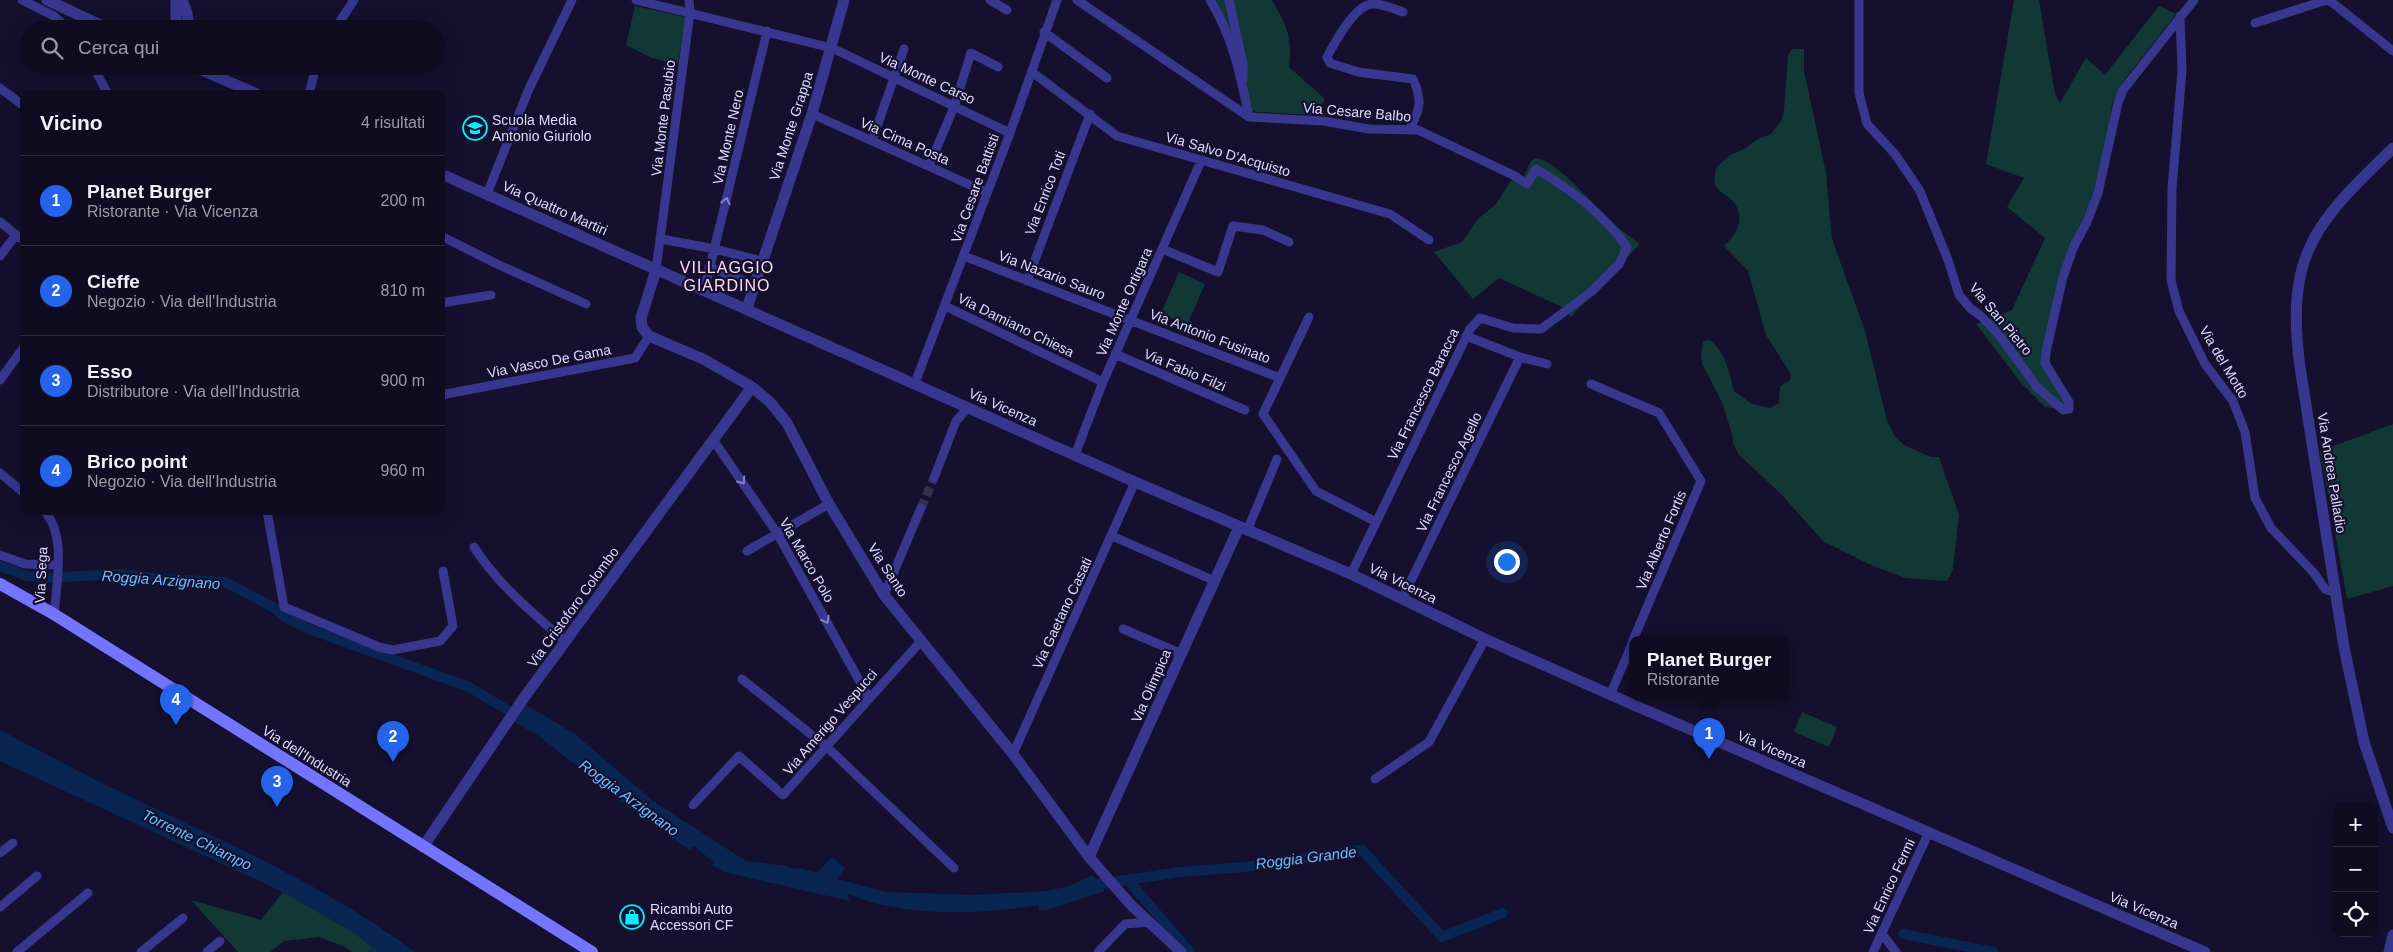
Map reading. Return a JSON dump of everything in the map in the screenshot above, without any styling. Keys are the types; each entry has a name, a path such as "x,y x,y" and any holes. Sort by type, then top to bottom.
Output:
{"main road":[{"name":"Via dell'Industria","path":"2,586 52,613 592,952"}],"street":[{"path":"22,0 58,20"},
{"path":"47,0 90,20"},
{"path":"176,0 176,20"},
{"path":"182,0 188,20"},
{"path":"341,20 354,0"},
{"path":"487,194 528,91 572,0"},
{"name":"Via Monte Carso","path":"636,0 832,48 1010,133"},
{"name":"Via Monte Pasubio","path":"656,270 690,12 689,0"},
{"name":"Via Monte Grappa","path":"747,308 812,114 844,0"},
{"path":"990,0 1006,10"},
{"name":"Via Cesare Battisti","path":"915,383 1010,133 1044,32 1057,0"},
{"path":"1077,0 1249,117"},
{"path":"1210,0 1230,45 1243,86 1249,117"},
{"path":"1229,0 1243,64 1243,86"},
{"name":"Via San Pietro","path":"1859,0 1859,93 1867,124 1895,154 1920,192 1960,295 1971,309 1981,316 2000,336 2036,386 2063,410 2069,409 2069,402 2045,363 2054,310 2063,277 2074,246 2087,222 2098,193 2112,125 2124,90 2180,16"},
{"path":"2180,16 2194,0"},
{"path":"2255,22 2328,0 2393,51"},
{"path":"1403,12 1373,3 1362,6 1347,25 1328,57 1330,62 1358,72 1413,79 1419,92 1420,112 1409,130"},
{"name":"Via del Motto","path":"2180,16 2182,71 2172,188 2171,280 2180,311 2205,364 2233,401 2245,432 2255,498 2271,528 2314,573 2325,589 2336,593"},
{"name":"Via Monte Nero","path":"704,291 767,31"},
{"path":"1044,32 1107,78"},
{"path":"872,141 904,49"},
{"path":"929,166 954,107 971,54 998,67"},
{"name":"Via Salvo D'Acquisto","path":"1032,72 1117,136 1390,214 1429,240"},
{"path":"98,75 106,90"},
{"path":"215,75 248,90"},
{"path":"310,90 314,75"},
{"path":"0,88 20,103"},
{"name":"Via Cima Posta","path":"812,114 986,192"},
{"name":"Via Enrico Toti","path":"1027,281 1090,114"},
{"name":"Via Cesare Balbo","path":"1249,117 1323,120 1370,129 1418,130 1513,175"},
{"name":"Via Andrea Palladio","path":"2393,148 2340,201 2306,251 2298,280 2295,330 2336,593 2364,742 2393,828"},
{"name":"Via Monte Ortigara","path":"1075,455 1115,354 1201,161"},
{"name":"Via Francesco Baracca","path":"1351,574 1466,336 1480,318 1513,328 1541,329 1591,292 1619,264 1627,247 1617,233 1592,208 1567,187 1536,169 1526,184 1513,175"},
{"name":"Via Quattro Martiri","path":"445,176 704,291"},
{"path":"0,222 20,238"},
{"path":"1162,250 1218,272 1233,226 1263,230 1289,242"},
{"path":"0,256 16,235"},
{"path":"445,238 497,264 586,304"},
{"path":"661,239 762,260"},
{"name":"Via Nazario Sauro","path":"964,256 1131,320"},
{"path":"709,267 754,285"},
{"path":"649,336 642,327 641,318 656,270"},
{"name":"Via Vicenza","path":"704,291 747,308 1135,482 1351,574 1485,639 1610,695 2205,952"},
{"path":"445,302 491,295"},
{"name":"Via Damiano Chiesa","path":"944,306 1103,382"},
{"name":"Via Antonio Fusinato","path":"1308,317 1263,414 1316,491 1376,522"},
{"name":"Via Antonio Fusinato","path":"1131,320 1280,378"},
{"name":"Via Santo","path":"649,336 703,359 752,388 770,402 787,423 830,504 884,595 1013,754 1089,857 1131,905 1180,952"},
{"name":"Via Vasco De Gama","path":"445,394 635,358 649,336"},
{"path":"1466,336 1520,357 1547,364"},
{"path":"0,380 20,352"},
{"name":"Via Fabio Filzi","path":"1115,354 1245,410"},
{"name":"Via Francesco Agello","path":"1402,599 1520,357"},
{"name":"Via Alberto Fortis","path":"1591,384 1658,413 1701,481 1635,636"},
{"name":"Via Cristoforo Colombo","path":"423,847 523,699 752,388"},
{"path":"934,478 956,421 968,408"},
{"name":"Via Marco Polo","path":"714,441 777,533 869,698"},
{"path":"1243,529 1277,459"},
{"path":"0,472 20,490"},
{"name":"Via Gaetano Casati","path":"1013,754 1135,482"},
{"path":"748,551 830,504"},
{"path":"884,595 921,508"},
{"name":"Via Sega","path":"47,515 54,529 57,542 55,607 52,613"},
{"path":"268,515 284,607 379,647 393,650 440,641 453,626 443,571"},
{"name":"Via Olimpica","path":"1089,857 1215,581 1243,529"},
{"path":"1112,536 1215,581"},
{"path":"474,547 486,566 521,603 566,642"},
{"path":"0,554 25,564 57,565"},
{"path":"1122,629 1182,654"},
{"path":"1375,779 1429,742 1485,639"},
{"name":"Via Amerigo Vespucci","path":"693,805 739,756 783,796 828,748 869,698 921,641"},
{"name":"Via Alberto Fortis","path":"1610,695 1629,650"},
{"path":"742,679 828,748 954,868"},
{"name":"Via Enrico Fermi","path":"1874,952 1929,832"},
{"path":"0,853 13,843"},
{"path":"0,907 37,876"},
{"path":"17,952 88,893"},
{"path":"1098,952 1125,924 1131,915 1131,905"},
{"path":"141,952 183,918"},
{"path":"1125,924 1150,922"},
{"path":"1882,934 1896,952"},
{"path":"206,952 220,941"}],"green space":[{"path":"1208,0 1272,0 1289,39 1289,67 1325,99 1316,115 1249,110 1227,39"},
{"path":"2014,0 2039,0 2055,94 2060,103 2086,58 2105,75 2159,6 2176,14 2125,79 2112,104 2105,156 2083,224 2069,252 2043,361 2070,404 2060,409 2045,407 2021,383 1976,324 2012,310 2045,238 2007,207 2024,178 1986,164"},
{"path":"635,6 685,17 678,64 652,58 626,45"},
{"path":"1792,49 1804,49 1804,71 1826,173 1832,239 1865,331 1887,421 1894,435 1904,445 1931,457 1939,457 1959,515 1953,569 1947,581 1905,578 1871,565 1823,541 1781,494 1739,455 1733,443 1722,402 1702,364 1703,341 1710,340 1723,356 1729,370 1734,391 1752,404 1770,408 1779,403 1780,386 1790,380 1791,374 1766,335 1748,271 1724,246 1736,231 1740,219 1737,207 1733,201 1717,188 1715,178 1716,168 1730,155 1771,134 1781,121 1784,111 1788,55"},
{"path":"1536,158 1555,167 1566,176 1615,225 1640,244 1571,317 1564,308 1499,278 1473,299 1434,252 1462,242 1478,219 1496,204 1512,179 1524,176 1531,161"},
{"path":"1179,272 1205,284 1187,325 1161,313"},
{"path":"2393,424 2393,586 2347,599 2320,451"},
{"path":"1802,712 1837,727 1829,747 1794,732"},
{"path":"283,892 353,932 379,952 352,952 320,937 284,941 270,952 238,952 191,900 261,920"}],"water":[{"path":"521,702 575,734 653,801 746,861 787,866 791,869 799,868 817,873 832,857 845,868 837,879 886,892 973,895 1046,891 1070,886 1093,875 1105,891 1047,910 1039,910 1038,905 1001,910 944,912 883,905 847,894 850,901 724,872 712,865 714,862 693,846 690,850 628,807 539,736 509,719"},
{"name":"Torrente Chiampo","path":"0,730 104,784 316,888 383,929 415,952 379,952 353,932 283,892 0,761"}],"waterway":[{"name":"Roggia Arzignano","path":"0,566 27,576 51,578"},
{"name":"Roggia Arzignano","path":"64,577 120,574 163,579 225,582 273,607 286,618 309,629 469,687 519,717"},
{"name":"Roggia Grande","path":"1086,886 1180,872 1244,867 1362,850 1442,937 1503,913"},
{"name":"Roggia Arzignano","path":"1128,880 1190,952"},
{"name":"Roggia Grande","path":"1903,934 1993,952"},
{"path":"369,952 376,948"}],"tunnel":[{"path":"921,508 934,478"}],"place":[{"name":"Scuola Media Antonio Giuriolo","path":"475,128"},
{"name":"Brico point","path":"176,725"},
{"name":"Planet Burger","path":"1709,759"},
{"name":"Cieffe","path":"393,762"},
{"name":"Esso","path":"277,807"},
{"name":"Ricambi Auto Accessori CF","path":"632,917"}],"district":[{"name":"VILLAGGIO GIARDINO","path":"727,276"}]}
